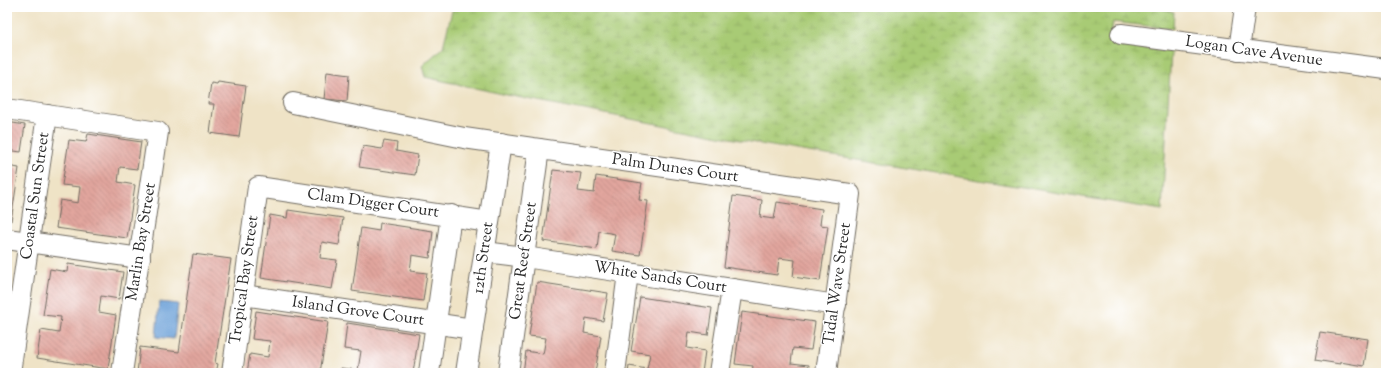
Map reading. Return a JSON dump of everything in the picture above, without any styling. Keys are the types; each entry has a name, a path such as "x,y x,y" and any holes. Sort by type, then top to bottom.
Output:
{"street":[{"path":"1239,50 1245,7"},
{"name":"Logan Cave Avenue","path":"1121,34 1386,70"},
{"name":"Palm Dunes Court","path":"293,103 464,138 850,194"},
{"path":"7,109 47,115"},
{"name":"Marlin Bay Street","path":"47,115 158,132 122,373"},
{"name":"Coastal Sun Street","path":"10,373 47,115"},
{"name":"12th Street","path":"466,373 501,143"},
{"name":"Great Reef Street","path":"508,373 539,149"},
{"name":"Clam Digger Court","path":"258,187 489,222"},
{"name":"Tropical Bay Street","path":"232,373 258,187"},
{"name":"Tidal Wave Street","path":"826,373 850,194"},
{"path":"429,373 451,216"},
{"path":"7,239 140,258"},
{"name":"White Sands Court","path":"484,252 525,256 836,305"},
{"path":"615,373 628,273"},
{"path":"719,373 732,289"},
{"name":"Island Grove Court","path":"243,294 473,329"}],"green space":[{"path":"453,7 1154,7 1174,12 1173,29 1113,22 1110,44 1171,52 1162,210 766,145 507,95 425,77 422,66 443,47"}],"water":[{"path":"159,302 178,304 174,339 156,337"}],"building":[{"path":"327,72 349,75 347,101 324,99"},
{"path":"218,82 246,86 239,137 210,133 214,104 208,104 211,83 217,84"},
{"path":"7,122 25,125 21,152 7,150"},
{"path":"88,134 141,142 137,169 120,167 118,182 135,185 127,238 56,228 60,200 78,203 80,187 62,185 69,140 86,142"},
{"path":"384,141 397,143 396,151 418,155 415,175 359,167 363,146 382,149"},
{"path":"7,166 19,168 11,221 7,220"},
{"path":"553,170 581,173 578,191 594,193 596,176 642,183 639,200 648,201 640,255 612,251 615,234 599,231 597,249 543,241"},
{"path":"733,196 762,200 760,217 774,219 777,202 822,209 820,225 828,226 820,281 793,277 795,260 779,258 777,275 724,267"},
{"path":"288,210 343,218 339,245 322,242 320,258 337,260 332,289 261,278 270,215 287,218"},
{"path":"380,223 433,231 430,258 412,255 410,271 427,273 423,301 352,291 361,228 379,231"},
{"path":"193,254 231,259 215,363 218,364 216,373 137,373 140,347 179,352"},
{"path":"68,264 123,272 119,299 101,296 99,312 116,315 108,369 37,358 41,330 59,333 61,317 43,315 50,269 67,272"},
{"path":"537,282 608,293 603,321 586,318 584,333 601,336 595,373 523,373 526,351 543,354 546,338 529,336"},
{"path":"640,297 712,308 708,335 689,332 687,348 705,351 702,373 628,373 629,366 647,369 650,354 631,351"},
{"path":"256,311 328,322 320,373 247,373 250,354 268,357 270,341 252,339"},
{"path":"742,312 815,322 811,350 793,348 791,363 809,365 808,373 752,373 753,366 735,364"},
{"path":"347,323 419,334 413,373 340,373 341,368 358,370 361,351 344,349"},
{"path":"1320,332 1368,339 1364,366 1315,360"}]}
